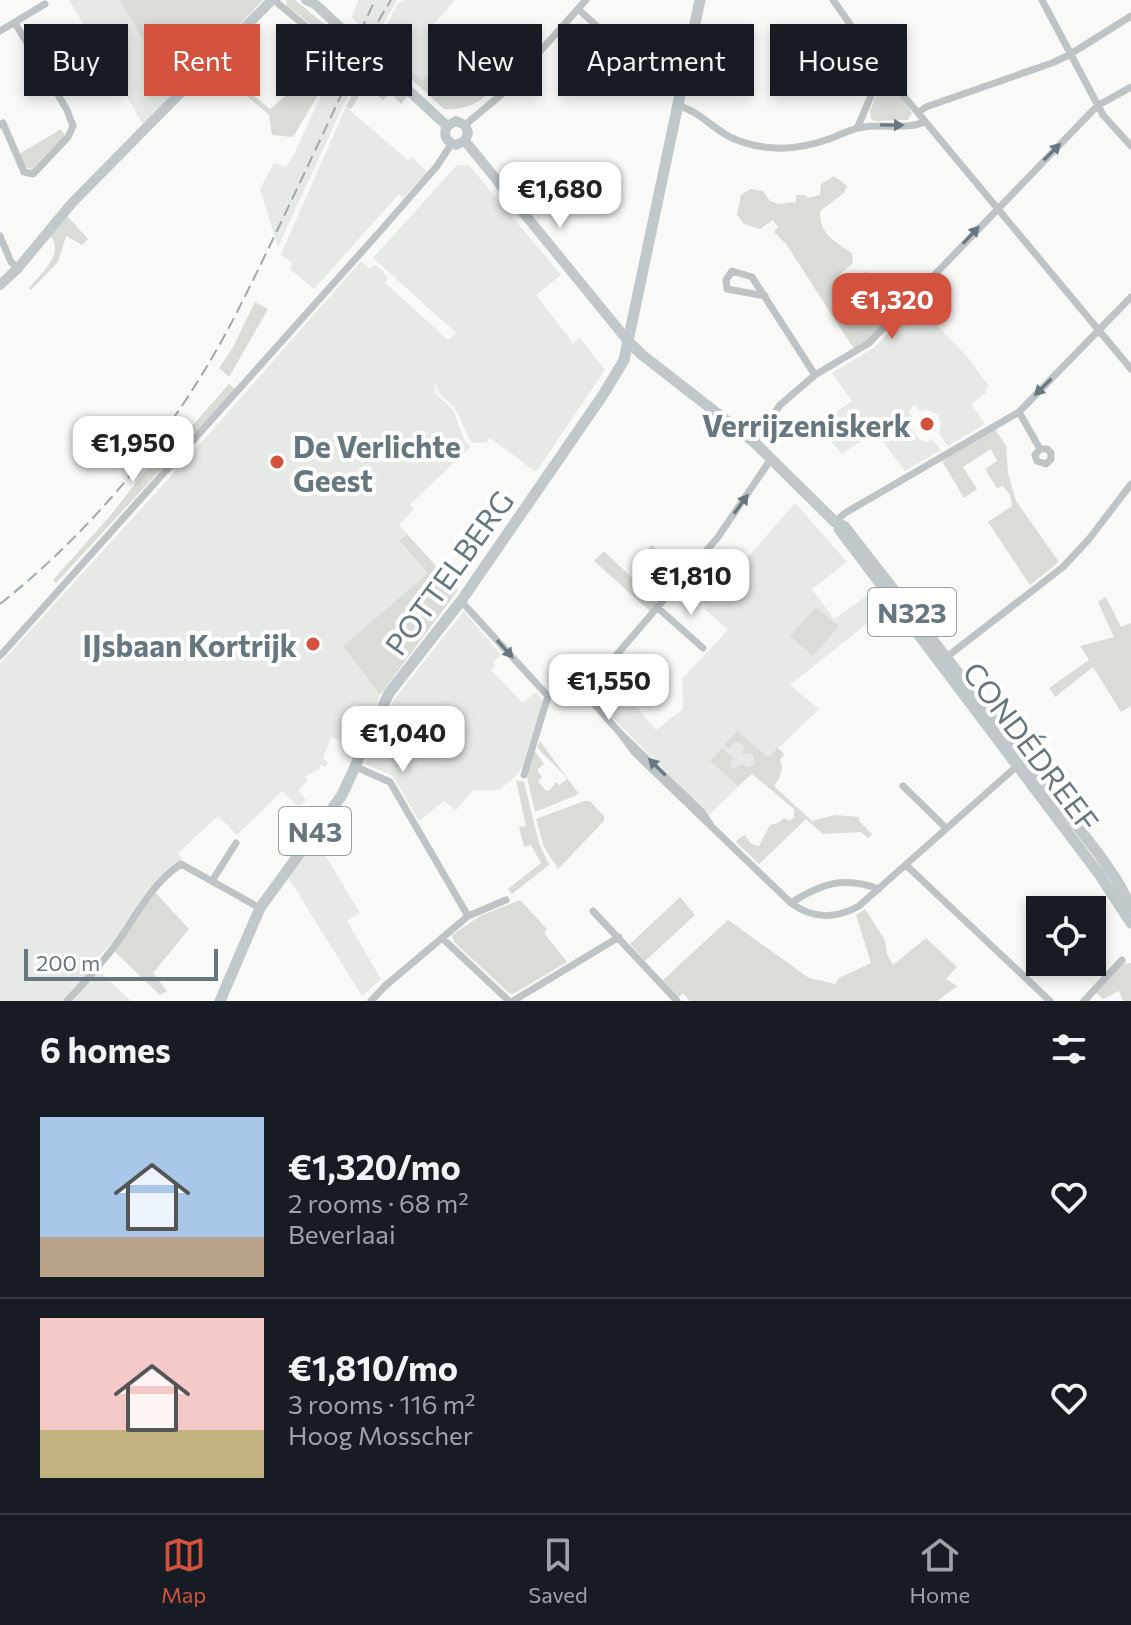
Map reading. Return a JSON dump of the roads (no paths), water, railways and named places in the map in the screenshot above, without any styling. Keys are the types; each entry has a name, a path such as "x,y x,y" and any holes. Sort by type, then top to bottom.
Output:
{"main road":[{"name":"N43","path":"628,341 700,0"},
{"name":"CONDÉDREEF","path":"628,341 754,442 835,522 845,527 867,552 1021,763 1131,923"},
{"name":"POTTELBERG","path":"220,1001 260,908 342,795 389,693 461,601 603,395 624,360 628,341"},
{"name":"CONDÉDREEF","path":"1021,763 1116,879 1131,906"}],"street":[{"path":"0,285 72,203 273,0 302,24"},
{"path":"465,125 502,94 586,0"},
{"path":"833,0 850,24"},
{"path":"1042,0 1097,106 1131,146"},
{"path":"312,1 447,126"},
{"path":"0,31 45,4"},
{"path":"578,9 689,109 732,138 765,148 801,147 857,128 917,125 925,121"},
{"path":"919,112 1069,55 1131,16"},
{"path":"0,125 3,123 24,172 33,174 68,137 73,126 67,110 15,23"},
{"path":"754,442 780,405 815,375 869,343 1097,106 1131,87"},
{"path":"857,128 873,96"},
{"path":"905,96 1131,369"},
{"path":"452,143 445,136 447,126 456,121 465,125 468,133 465,141"},
{"path":"465,141 628,341"},
{"path":"0,656 383,228 437,166 452,143 465,141"},
{"path":"0,236 11,262 18,268"},
{"path":"765,296 727,289 726,280 732,271 752,277 765,296 815,375"},
{"path":"835,522 845,513 1019,412 1131,297"},
{"path":"1019,412 1040,449"},
{"path":"548,696 594,681 718,537 771,459"},
{"path":"943,660 1063,567 1131,484"},
{"path":"699,559 724,580"},
{"path":"461,601 548,696"},
{"path":"658,608 703,648"},
{"path":"579,687 620,733 791,903 815,915 841,914 859,906 1021,763"},
{"path":"524,775 548,696"},
{"path":"356,767 390,782 468,916"},
{"path":"903,786 946,828"},
{"path":"212,881 236,843"},
{"path":"67,1001 120,939 141,902 181,864 260,908"},
{"path":"906,865 1050,1001"},
{"path":"791,903 813,889 837,881 852,881 879,889"},
{"path":"371,1001 468,916 506,900"},
{"path":"593,911 677,1001"},
{"path":"442,938 511,1001 619,937"},
{"path":"1084,1001 1122,960"}],"railway":[{"path":"364,24 375,0"},
{"path":"0,604 71,541 104,506 135,470 191,392 238,310 359,58 391,0"}],"place":[{"name":"Verrijzeniskerk","path":"927,424"},
{"name":"De Verlichte Geest","path":"277,462"},
{"name":"IJsbaan Kortrijk","path":"313,644"}]}
